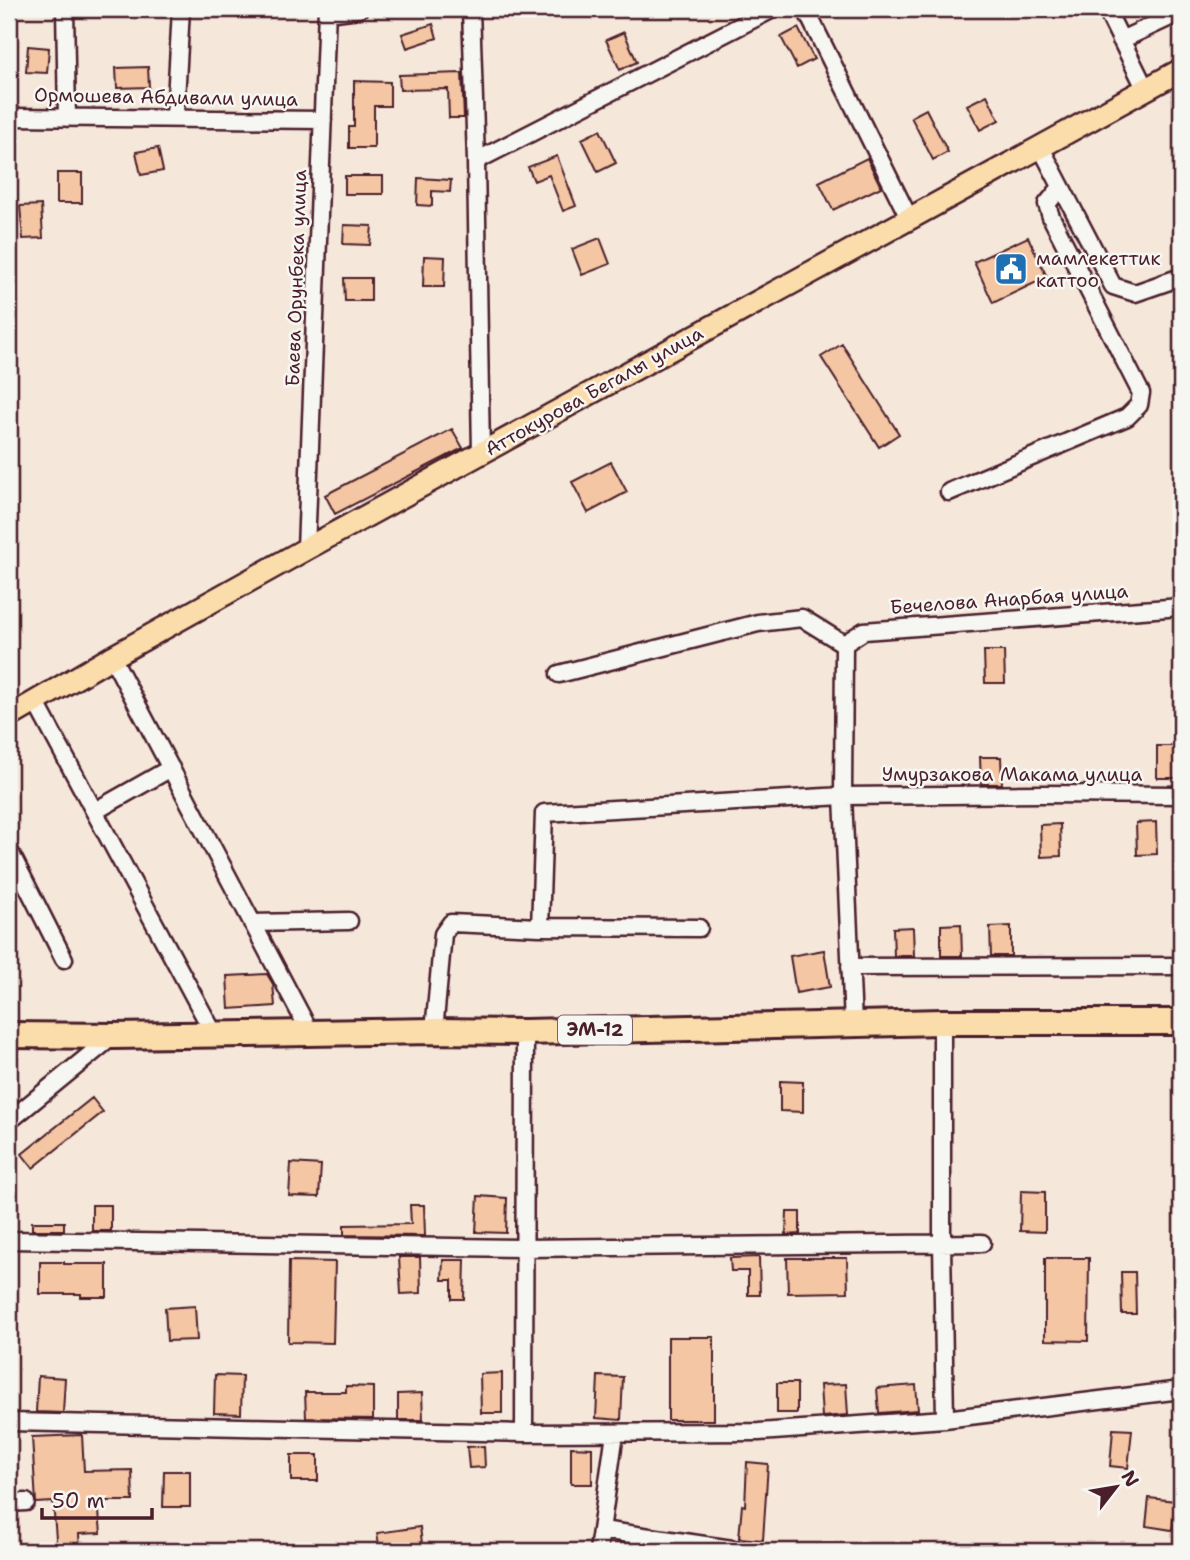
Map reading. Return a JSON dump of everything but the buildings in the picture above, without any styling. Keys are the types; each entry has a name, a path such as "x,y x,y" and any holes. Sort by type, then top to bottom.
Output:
{"highway":[{"name":"ЭМ-12","path":"9,1035 525,1032 942,1022 1181,1022"}],"main road":[{"name":"Аттокурова Бегалы улица","path":"9,717 306,549 1181,70"}],"street":[{"path":"65,9 67,118"},
{"path":"175,118 181,9"},
{"path":"327,11 359,9"},
{"path":"471,9 481,453"},
{"path":"476,161 772,9"},
{"path":"804,9 909,218"},
{"path":"1106,9 1145,88"},
{"name":"Баева Орунбека улица","path":"306,549 327,11"},
{"path":"1121,40 1181,12"},
{"name":"Ормошева Абдивали улица","path":"9,117 323,120"},
{"path":"1040,146 1113,285 1135,293 1181,277"},
{"path":"949,492 1127,417 1139,405 1141,393 1051,218 1047,204 1061,187"},
{"name":"Бечелова Анарбая улица","path":"844,644 864,631 1181,607"},
{"path":"559,674 769,621 802,618 844,644 843,796 853,1024"},
{"path":"112,657 310,1032"},
{"path":"36,701 214,1034"},
{"path":"94,811 171,768"},
{"name":"Умурзакова Макама улица","path":"540,927 544,813 843,796 1042,793 1181,795"},
{"path":"9,850 17,884 64,959"},
{"path":"252,923 349,920"},
{"path":"434,1031 443,934 450,923 540,927 699,928"},
{"path":"850,967 1181,966"},
{"path":"942,1022 945,1419"},
{"path":"524,1433 525,1032"},
{"path":"9,1121 113,1036"},
{"path":"9,1240 524,1248 982,1243"},
{"path":"9,1422 524,1433 759,1432 945,1419 1181,1390"},
{"path":"598,1551 615,1433"},
{"path":"9,1503 26,1502"},
{"path":"602,1530 746,1551"}],"place":[{"name":"мамлекеттик каттоо","path":"1011,269"}]}
